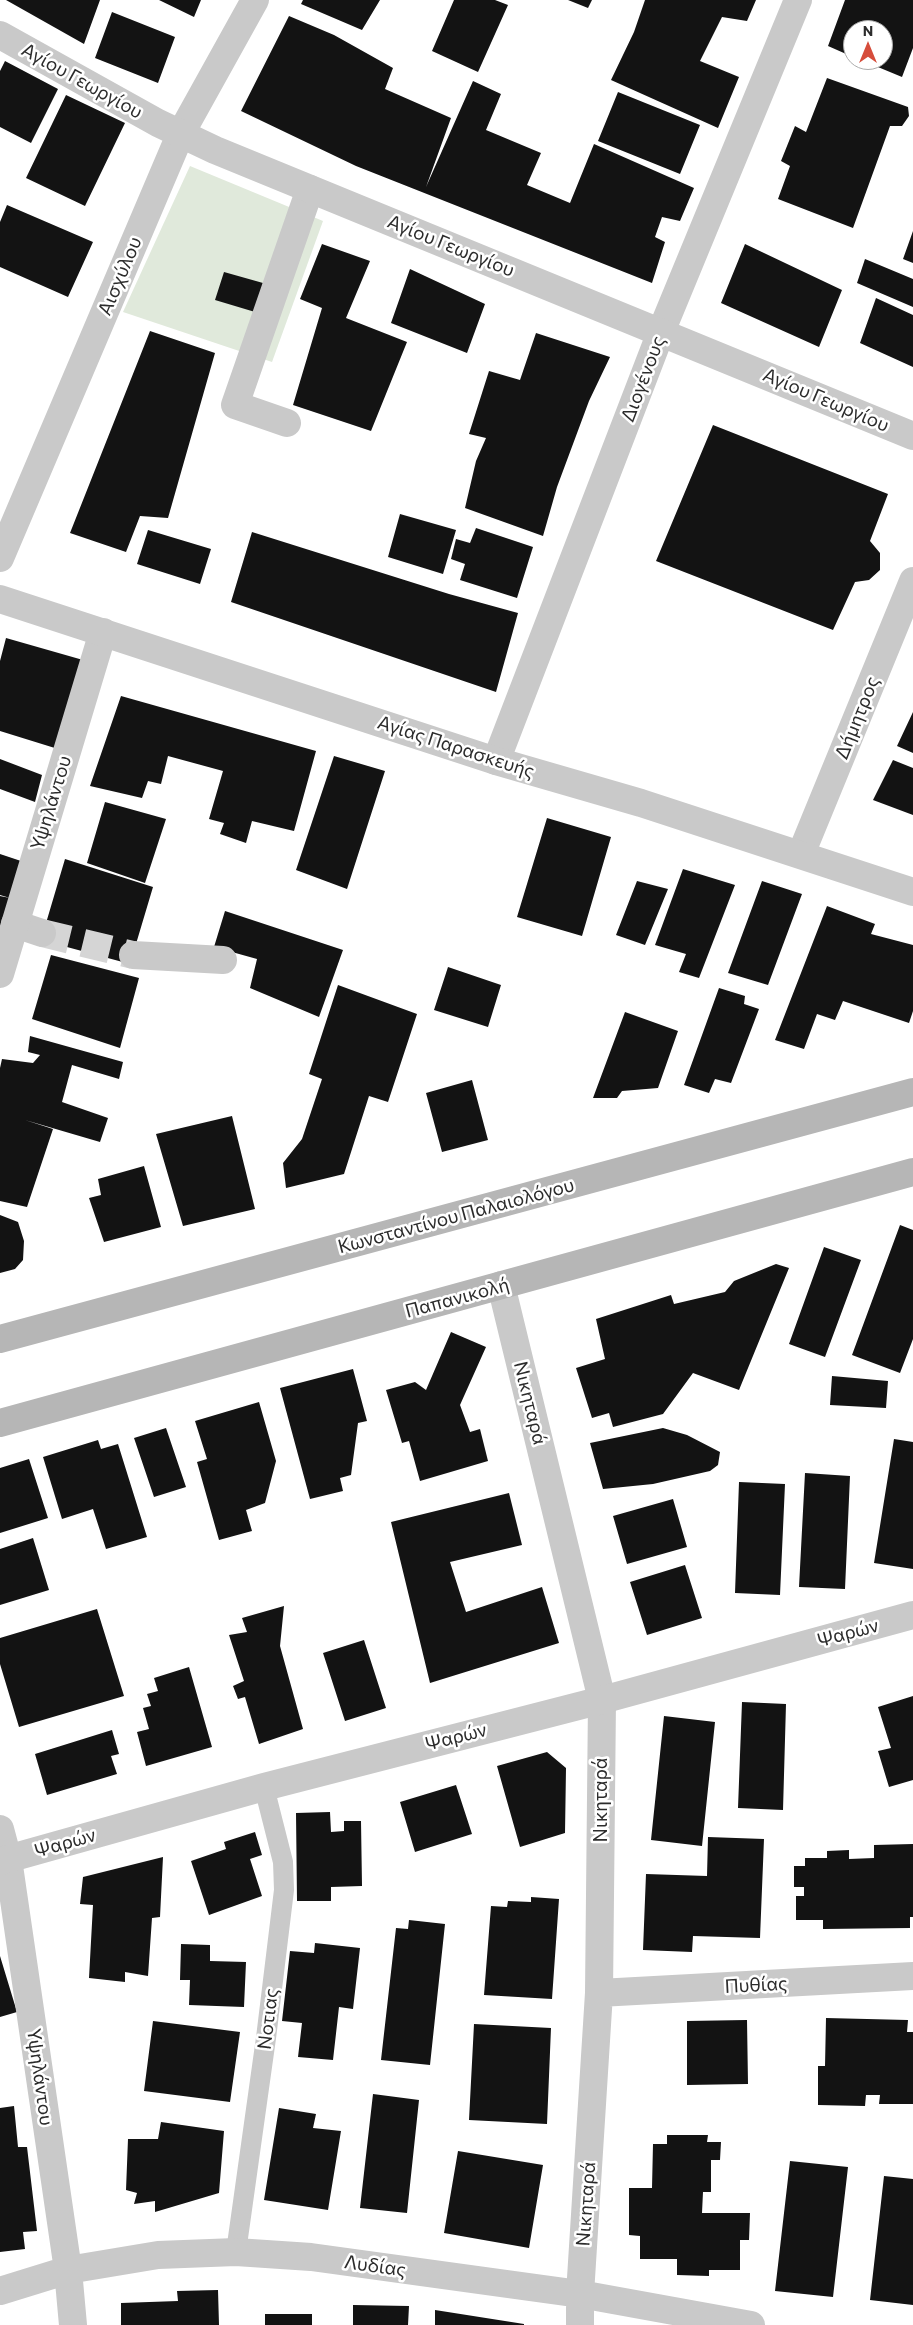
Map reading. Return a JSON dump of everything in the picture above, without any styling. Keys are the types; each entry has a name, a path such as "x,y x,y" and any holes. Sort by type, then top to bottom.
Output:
{"main road":[{"name":"Κωνσταντίνου Παλαιολόγου","path":"0,1340 913,1092"},
{"name":"Παπανικολή","path":"0,1423 913,1172"}],"street":[{"name":"Αισχύλου","path":"0,558 180,135 255,0"},
{"name":"Διογένους","path":"496,761 661,332 798,0"},
{"name":"Αγίου Γεωργίου","path":"0,35 180,135 913,436"},
{"path":"287,424 235,405 310,189"},
{"name":"Δήμητρος","path":"801,854 913,580"},
{"name":"Αγίας Παρασκευής","path":"0,599 496,761 641,803 913,892"},
{"name":"Υψηλάντου","path":"0,974 103,632"},
{"path":"15,924 42,933"},
{"path":"133,955 223,960"},
{"name":"Νικηταρά","path":"501,1286 602,1700 599,1993 580,2294 580,2325"},
{"name":"Ψαρών","path":"4,1860 264,1787 602,1700 913,1615"},
{"name":"Υψηλάντου","path":"0,1829 68,2270 73,2325"},
{"name":"Πυθίας","path":"599,1993 913,1976"},
{"name":"Λυδίας","path":"0,2291 68,2270 158,2256 236,2252 311,2257 580,2294 751,2325"}],"lane":[{"name":"Νοτιας","path":"236,2252 266,2038 284,1890 283,1862 264,1787"}],"shaded area":[{"path":"190,166 323,221 272,362 123,312"}],"building":[{"path":"6,0 100,0 84,44"},
{"path":"159,0 201,0 194,17"},
{"path":"303,0 380,0 362,30 301,4"},
{"path":"454,0 495,0 508,5 478,72 432,51"},
{"path":"568,0 592,0 588,8"},
{"path":"645,0 756,0 747,21 722,17 700,61 739,77 718,128 611,80 634,32"},
{"path":"845,0 913,0 913,48 902,77 885,70 893,70 893,20 843,20 843,53 828,46"},
{"path":"112,12 175,37 158,83 95,58"},
{"path":"289,16 334,35 393,68 385,89 451,118 426,187 473,81 501,94 486,130 541,153 527,185 570,203 594,144 694,188 680,221 662,217 655,237 665,242 652,283 356,166 241,111"},
{"path":"5,61 58,89 31,143 0,127 0,71"},
{"path":"827,78 908,107 909,116 902,126 890,126 853,228 778,199 790,166 781,161 795,126 806,132"},
{"path":"618,92 700,125 680,174 598,141"},
{"path":"66,95 125,123 85,206 26,178"},
{"path":"7,205 93,242 68,297 0,267 0,222"},
{"path":"913,231 913,263 903,259"},
{"path":"322,244 370,261 346,318 407,342 371,431 293,405 322,308 300,299"},
{"path":"745,244 842,290 819,347 721,303"},
{"path":"865,259 913,279 913,307 857,283"},
{"path":"410,269 485,304 467,353 391,323"},
{"path":"224,272 263,283 255,312 215,300"},
{"path":"876,298 913,315 913,367 860,343"},
{"path":"150,331 215,353 168,518 140,516 126,552 70,533"},
{"path":"536,333 610,357 589,401 557,487 543,536 465,508 476,461 486,438 469,434 489,371 520,380"},
{"path":"713,425 888,494 870,541 880,553 880,570 869,580 855,582 833,630 656,561"},
{"path":"400,514 456,530 443,574 388,557"},
{"path":"476,528 533,547 517,598 460,580 465,564 451,559 456,539 470,543"},
{"path":"148,530 211,549 200,584 137,564"},
{"path":"252,532 449,594 518,613 496,692 231,602"},
{"path":"6,638 83,660 58,749 0,731 0,661"},
{"path":"121,696 316,751 294,831 252,821 246,843 220,834 224,823 209,819 223,771 168,756 161,784 148,781 142,798 90,786"},
{"path":"913,712 913,753 897,746"},
{"path":"334,756 385,771 347,889 296,870"},
{"path":"0,759 42,775 35,802 0,789"},
{"path":"893,760 913,768 913,815 873,800"},
{"path":"105,802 166,819 145,883 87,863"},
{"path":"547,818 611,837 582,936 517,917"},
{"path":"0,854 21,861 10,898 0,895"},
{"path":"65,859 153,887 130,964 41,940"},
{"path":"683,869 735,885 699,978 679,972 686,954 655,945"},
{"path":"637,881 668,889 645,945 616,935"},
{"path":"762,881 802,894 768,985 728,973"},
{"path":"0,896 10,898 0,935"},
{"path":"827,906 875,924 871,934 913,945 913,1011 909,1023 843,1001 835,1020 817,1014 804,1049 775,1040"},
{"path":"225,911 343,950 319,1017 250,988 257,959 214,947"},
{"path":"51,955 139,978 120,1048 32,1019"},
{"path":"448,967 501,985 488,1027 434,1010"},
{"path":"338,985 417,1014 388,1102 369,1096 344,1174 286,1188 283,1163 302,1139 322,1079 309,1074"},
{"path":"719,988 745,996 744,1004 759,1009 731,1083 715,1079 709,1093 684,1085"},
{"path":"625,1012 678,1031 658,1088 622,1091 617,1098 593,1098"},
{"path":"30,1036 123,1062 119,1079 72,1065 62,1102 108,1118 100,1142 25,1120 53,1129 27,1207 0,1201 0,1068 2,1059 33,1063 40,1055 28,1052"},
{"path":"472,1080 488,1140 442,1152 426,1093"},
{"path":"232,1116 255,1209 183,1226 156,1134"},
{"path":"144,1166 161,1227 104,1242 89,1198 101,1195 98,1179"},
{"path":"0,1215 18,1222 24,1241 23,1260 15,1269 0,1273"},
{"path":"900,1225 913,1230 913,1339 900,1373 852,1355"},
{"path":"824,1247 861,1260 825,1357 789,1344"},
{"path":"776,1264 789,1268 739,1390 693,1373 663,1414 613,1427 609,1413 592,1418 576,1368 605,1359 596,1319 671,1295 674,1304 725,1292 734,1281"},
{"path":"451,1332 486,1347 460,1405 470,1432 480,1429 488,1461 420,1481 409,1441 402,1443 386,1390 415,1382 426,1390"},
{"path":"353,1369 367,1421 358,1423 351,1475 340,1478 343,1491 310,1499 280,1388"},
{"path":"832,1376 888,1381 886,1408 830,1405"},
{"path":"259,1402 276,1461 265,1503 246,1510 252,1531 219,1540 197,1462 207,1459 195,1421"},
{"path":"166,1428 186,1487 154,1497 134,1438"},
{"path":"663,1428 687,1435 720,1452 718,1465 710,1471 653,1484 603,1489 590,1443"},
{"path":"894,1439 913,1442 913,1569 874,1563"},
{"path":"98,1440 101,1449 118,1444 147,1537 106,1549 93,1509 62,1519 43,1457"},
{"path":"29,1459 48,1518 0,1533 0,1468"},
{"path":"805,1473 850,1476 845,1589 799,1587"},
{"path":"739,1482 785,1484 780,1595 735,1593"},
{"path":"509,1493 522,1545 450,1562 466,1612 542,1587 559,1643 430,1683 391,1522"},
{"path":"673,1499 687,1547 627,1564 613,1516"},
{"path":"33,1538 49,1590 0,1605 0,1549"},
{"path":"685,1565 702,1618 647,1635 630,1582"},
{"path":"284,1606 280,1646 303,1729 259,1744 245,1697 238,1699 233,1686 244,1681 229,1635 247,1632 242,1618"},
{"path":"97,1609 124,1696 19,1727 0,1664 0,1638"},
{"path":"364,1640 386,1708 345,1721 323,1653"},
{"path":"189,1667 212,1747 146,1766 137,1732 149,1729 143,1708 151,1706 147,1694 158,1691 154,1678"},
{"path":"913,1696 913,1780 889,1787 878,1751 891,1748 878,1707"},
{"path":"742,1702 786,1704 783,1810 738,1808"},
{"path":"664,1716 715,1722 702,1846 651,1840"},
{"path":"112,1730 119,1754 111,1756 117,1774 47,1795 35,1754"},
{"path":"547,1752 566,1768 565,1833 520,1847 497,1766"},
{"path":"456,1785 472,1834 415,1852 400,1802"},
{"path":"330,1812 331,1832 344,1831 344,1821 361,1821 362,1886 331,1887 331,1901 297,1901 296,1813"},
{"path":"255,1832 262,1855 250,1859 262,1896 209,1915 191,1861 226,1849 224,1842"},
{"path":"708,1837 764,1839 760,1938 693,1936 692,1952 643,1950 646,1874 707,1876"},
{"path":"913,1844 913,1917 910,1917 910,1928 823,1929 823,1920 796,1920 796,1896 804,1896 804,1887 794,1887 794,1866 805,1866 805,1858 827,1858 827,1851 849,1850 849,1859 874,1858 874,1845"},
{"path":"163,1857 160,1917 152,1918 148,1976 125,1972 125,1982 89,1978 93,1905 80,1904 83,1877"},
{"path":"531,1897 559,1899 552,1999 484,1995 491,1906 507,1907 508,1901 531,1902"},
{"path":"409,1920 445,1924 430,2065 381,2060 396,1928 408,1929"},
{"path":"315,1943 360,1948 353,2009 339,2007 333,2060 298,2057 302,2023 282,2021 290,1951 314,1953"},
{"path":"181,1944 210,1945 210,1961 246,1962 244,2007 189,2005 190,1980 180,1980"},
{"path":"0,1956 17,2012 0,2017"},
{"path":"826,2018 908,2020 907,2032 913,2032 913,2104 879,2104 880,2095 866,2095 865,2106 818,2105 818,2066 825,2066"},
{"path":"747,2020 748,2084 687,2085 687,2021"},
{"path":"153,2021 240,2032 230,2102 144,2091"},
{"path":"474,2024 551,2028 547,2124 469,2120"},
{"path":"373,2094 419,2100 407,2213 360,2208"},
{"path":"14,2106 18,2147 27,2147 37,2231 23,2232 25,2249 0,2252 0,2108"},
{"path":"279,2108 316,2114 313,2128 341,2131 328,2210 264,2200"},
{"path":"161,2122 224,2131 219,2193 155,2212 155,2201 134,2204 137,2193 126,2190 128,2139 158,2139"},
{"path":"667,2135 708,2135 707,2142 721,2142 720,2160 711,2160 711,2192 703,2192 702,2213 750,2213 749,2240 740,2240 740,2270 709,2270 709,2276 677,2275 677,2259 640,2259 640,2236 629,2235 629,2188 652,2188 653,2144 667,2144"},
{"path":"458,2151 543,2165 529,2248 444,2233"},
{"path":"790,2161 848,2167 833,2297 775,2291"},
{"path":"884,2176 913,2179 913,2305 870,2300"},
{"path":"218,2290 219,2325 121,2325 121,2303 178,2301 177,2291"},
{"path":"353,2305 409,2306 408,2325 353,2325"},
{"path":"435,2310 524,2324 524,2325 435,2325"},
{"path":"265,2314 312,2314 312,2325 265,2325"}],"tunnel":[{"path":"42,933 133,955"}]}
